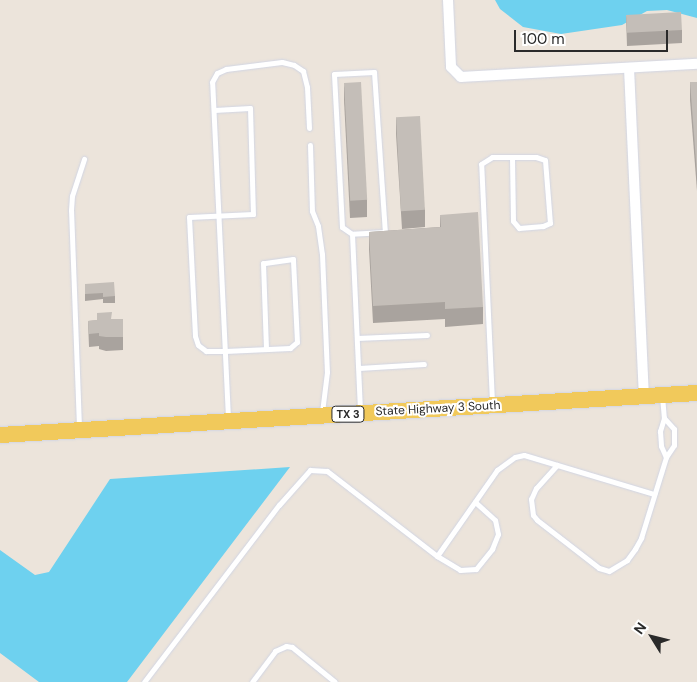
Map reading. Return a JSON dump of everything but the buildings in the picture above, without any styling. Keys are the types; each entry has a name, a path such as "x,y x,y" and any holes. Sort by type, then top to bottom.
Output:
{"main road":[{"name":"State Highway 3 South","path":"0,435 697,393"}],"street":[{"path":"448,0 451,67 461,77 697,64"},
{"path":"629,68 644,396"}],"lane":[{"path":"228,421 212,82 217,73 282,62 294,65 303,71 307,87 310,128"},
{"path":"374,72 385,232 352,234 342,227 334,74 374,72"},
{"path":"214,110 250,108 253,214 189,217 194,326 198,345 206,352 290,348 297,342 293,260 263,263 266,349"},
{"path":"310,145 312,211 318,226 322,254 328,372 322,416"},
{"path":"492,405 480,164 492,157 512,157 536,157 545,160 550,223 543,226 519,228 513,221 512,157"},
{"path":"79,430 71,210 72,196 84,159"},
{"path":"352,234 360,413"},
{"path":"357,338 427,335"},
{"path":"359,368 424,364"},
{"path":"662,395 664,418 660,431 661,446 666,457"},
{"path":"558,465 536,488 531,499 533,515 599,568 609,571 627,560 641,538 666,457 674,445 674,429 664,418"},
{"path":"436,556 498,470 515,457 524,455 654,494"},
{"path":"144,682 279,505 310,470 328,470 436,556 460,570 476,569 492,549 498,534 495,520 475,502"},
{"path":"252,682 276,652 286,646 292,647 335,682"}],"water":[{"path":"495,0 697,0 697,18 667,10 647,11 622,25 561,34 523,27 500,9"},
{"path":"290,467 127,682 39,682 0,653 0,550 35,575 49,572 110,479"}]}
